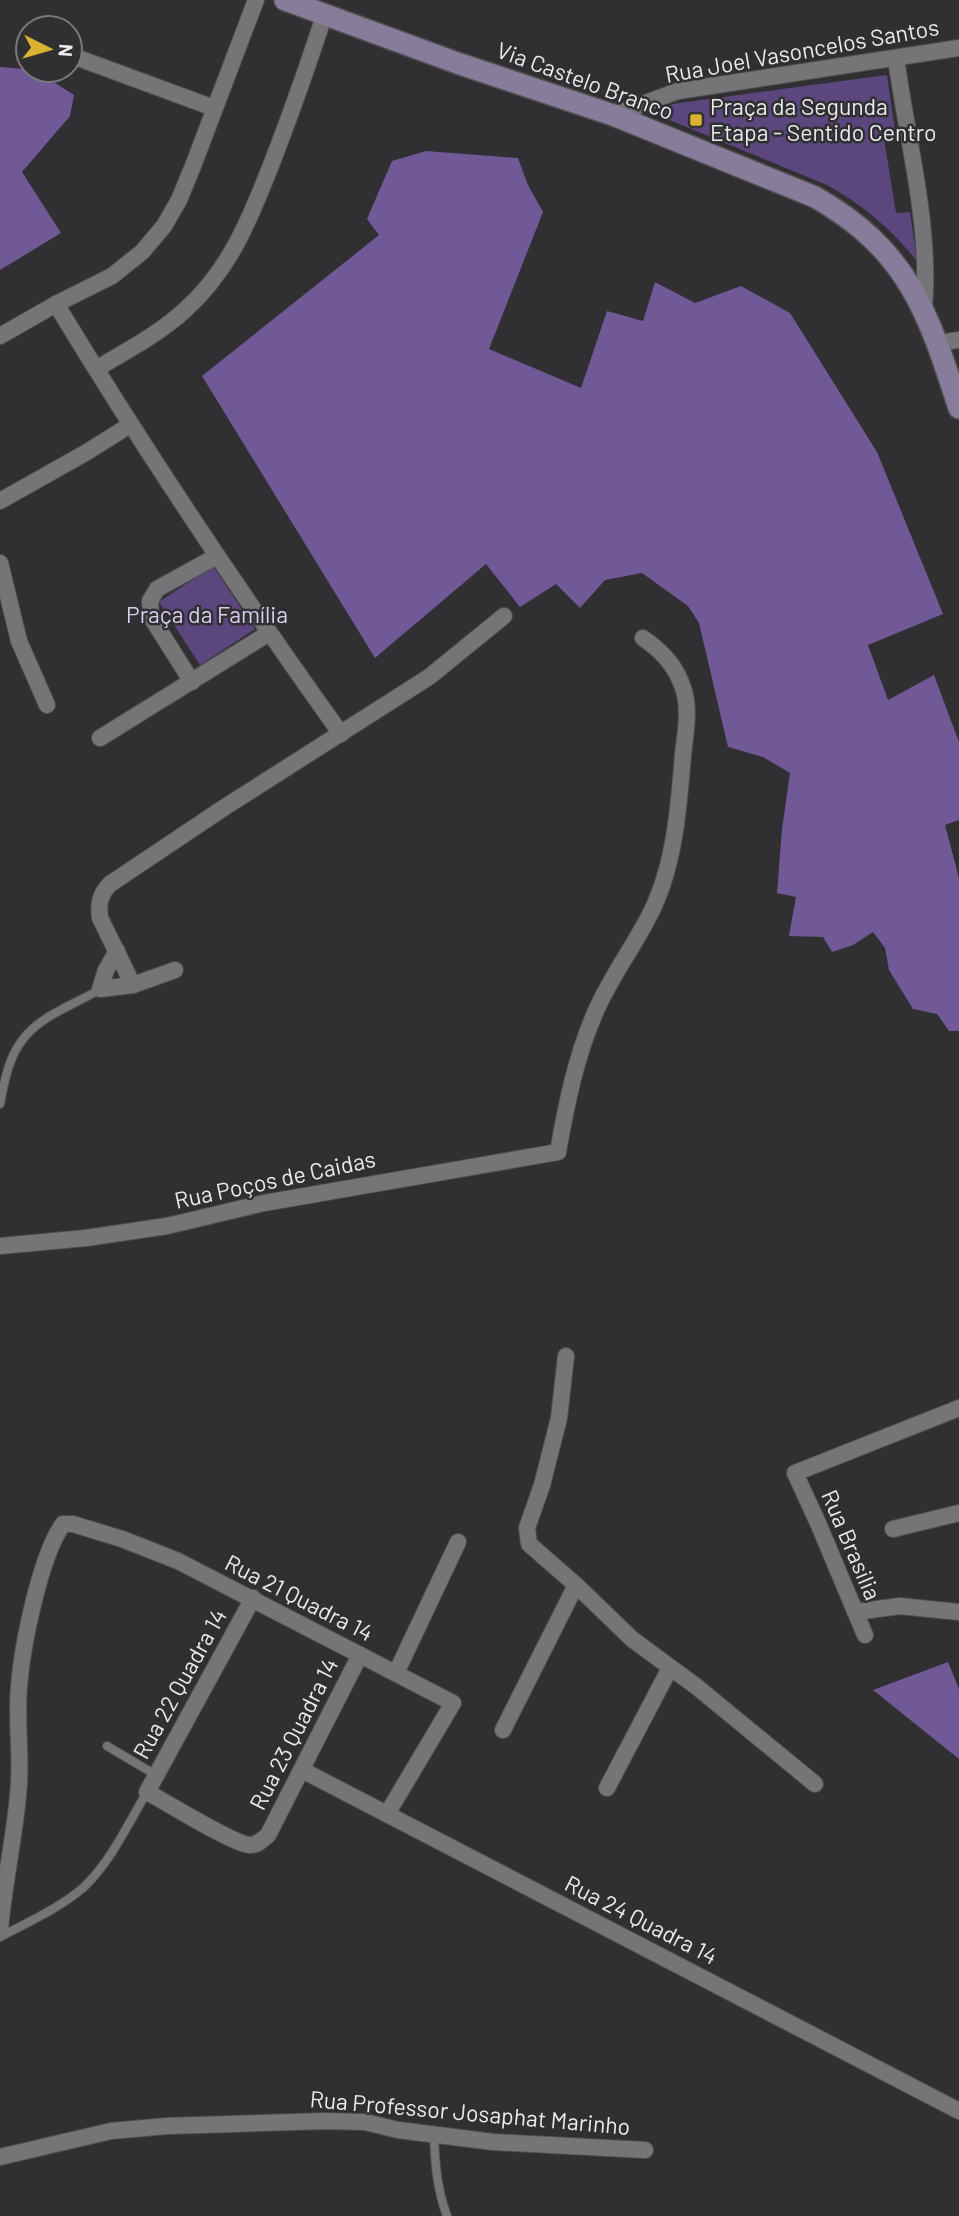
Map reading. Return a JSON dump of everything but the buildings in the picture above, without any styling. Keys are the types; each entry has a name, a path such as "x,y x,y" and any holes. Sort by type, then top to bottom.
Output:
{"main road":[{"name":"Via Castelo Branco","path":"285,0 457,63 613,115 815,197 842,213 887,254 948,341 959,408"}],"street":[{"path":"0,336 113,276 142,252 164,226 184,189 256,0"},
{"path":"96,369 159,330 184,311 209,286 228,261 254,210 289,120 325,13"},
{"name":"Rua Joel Vasoncelos Santos","path":"613,115 678,91 959,48"},
{"path":"896,58 921,212 925,253 923,308"},
{"path":"84,60 214,108"},
{"path":"56,304 130,425 269,633 341,734"},
{"path":"0,501 130,425"},
{"path":"192,682 151,617 150,601 157,589 217,556"},
{"path":"0,563 19,641 47,705"},
{"path":"133,985 103,925 99,906 104,891 110,884 429,677 503,617"},
{"path":"100,738 269,633"},
{"name":"Rua Poços de Caidas","path":"0,1246 86,1238 167,1226 264,1203 558,1152 579,1062 592,1022 611,981 654,906 667,869 671,846 686,725 685,693 676,668 643,638"},
{"path":"117,951 106,970 100,989 133,985 175,970"},
{"path":"566,1356 559,1418 542,1485 527,1528 529,1544 632,1639 697,1687 815,1784"},
{"name":"Rua Brasilia","path":"865,1635 795,1473 959,1408"},
{"path":"893,1529 959,1513"},
{"name":"Rua 21 Quadra 14","path":"0,1930 19,1780 19,1685 27,1636 43,1572 55,1537 63,1524 73,1524 122,1539 178,1560 453,1703 387,1814"},
{"path":"396,1673 458,1542"},
{"path":"503,1730 576,1585"},
{"name":"Rua 22 Quadra 14","path":"147,1792 253,1598"},
{"path":"855,1612 900,1606 959,1612"},
{"name":"Rua 23 Quadra 14","path":"147,1792 243,1844 259,1843 268,1835 360,1655"},
{"path":"607,1787 670,1668"},
{"name":"Rua 24 Quadra 14","path":"302,1770 959,2111"},
{"name":"Rua Professor Josaphat Marinho","path":"0,2157 111,2131 167,2126 325,2121 365,2122 434,2135 494,2142 645,2150"}],"lane":[{"path":"0,1104 13,1052 22,1037 36,1025 100,989"},
{"path":"107,1746 156,1775"},
{"path":"0,1937 67,1900 83,1887 116,1845 147,1792"},
{"path":"434,2135 439,2195 447,2216"}],"green space":[{"path":"887,75 896,138 884,139 896,213 910,212 917,261 876,218 827,185 667,119 663,113 672,104"},
{"name":"Praça da Família","path":"213,566 255,629 200,665 159,602"}],"shaded area":[{"path":"0,67 14,68 14,84 57,84 74,95 70,116 22,172 61,233 0,270"},
{"path":"426,151 518,158 528,185 543,212 489,349 581,388 607,311 643,321 655,282 695,303 741,286 790,313 877,452 943,614 868,645 888,700 934,675 959,742 959,820 945,825 959,878 959,1031 949,1031 937,1014 913,1009 889,970 885,948 873,932 853,945 832,952 823,937 789,936 796,897 777,893 790,773 763,757 728,747 699,623 688,606 642,573 605,580 580,608 556,584 520,607 486,564 375,658 202,376 379,235 367,219 392,161"},
{"path":"948,1662 959,1689 959,1759 873,1690"}],"place":[{"name":"Praça da Segunda Etapa - Sentido Centro","path":"696,120"}]}
